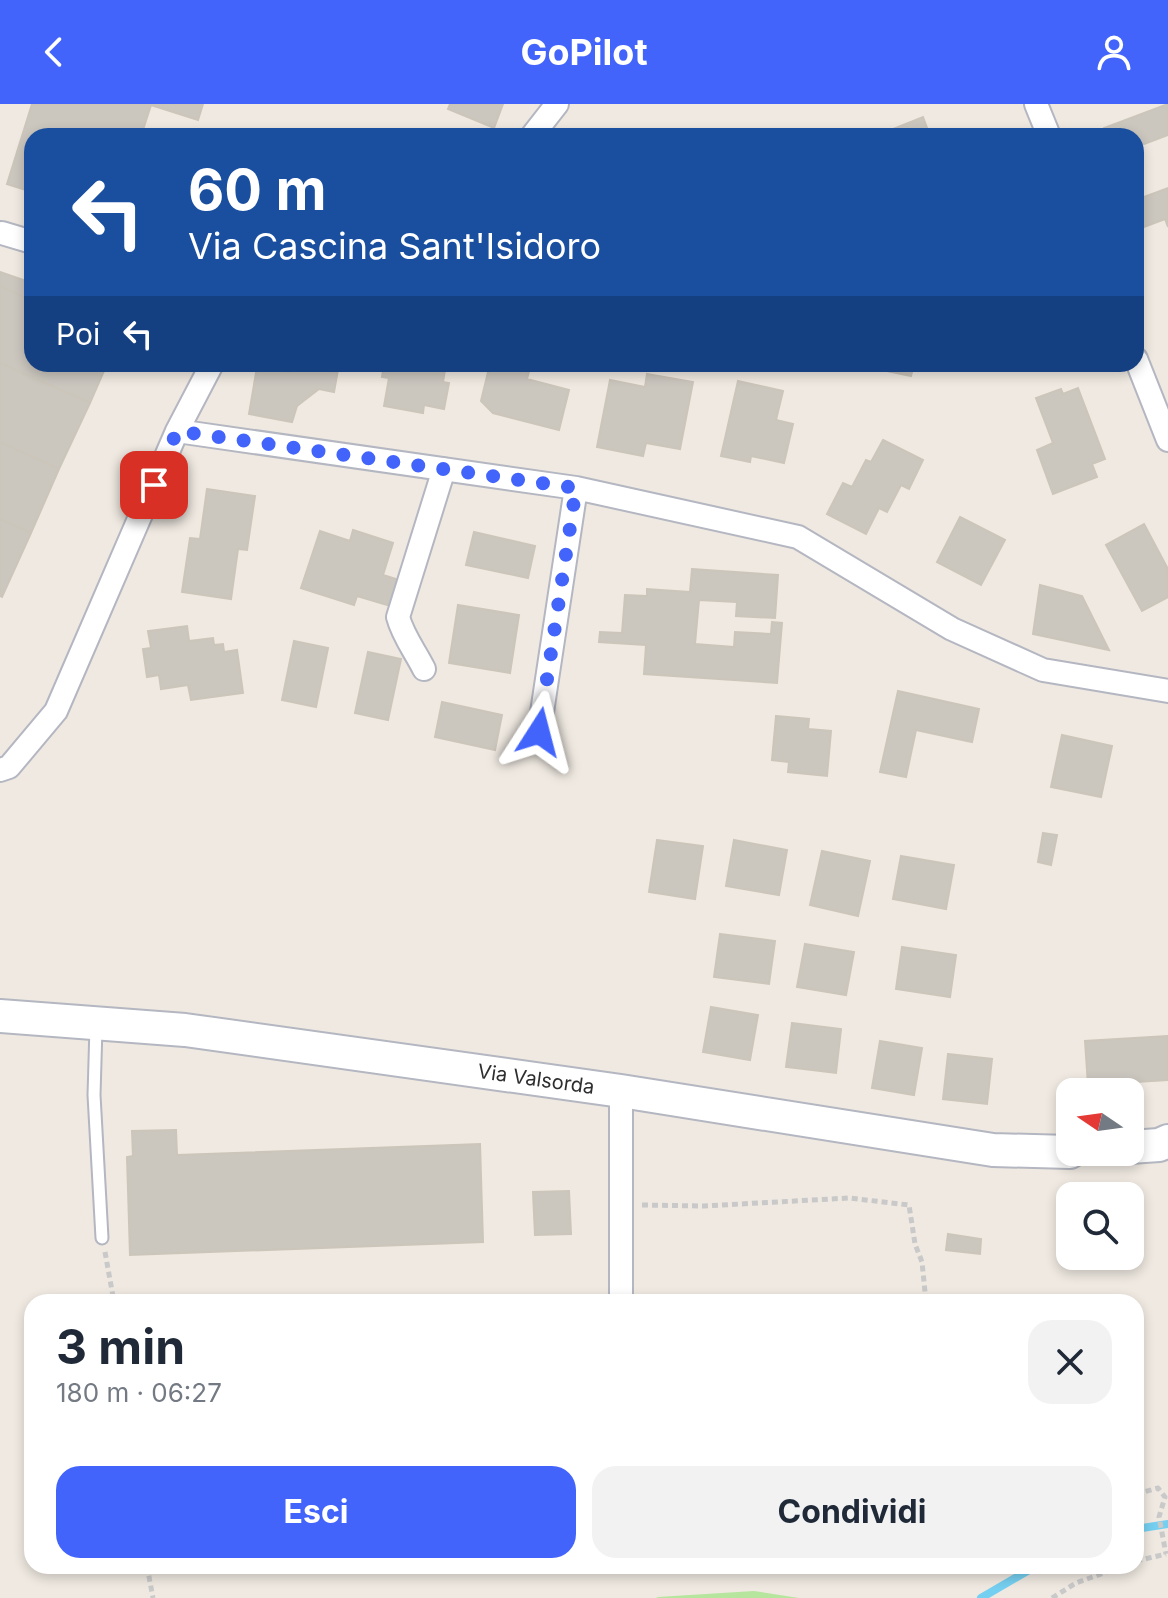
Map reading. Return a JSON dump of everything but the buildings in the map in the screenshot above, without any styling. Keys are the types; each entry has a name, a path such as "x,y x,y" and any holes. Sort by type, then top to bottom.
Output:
{"street":[{"path":"544,128 557,104"},
{"path":"1036,104 1046,128"},
{"path":"2,233 24,240"},
{"path":"5,768 56,711 177,431 208,372"},
{"path":"1141,372 1168,440"},
{"path":"177,431 576,488 798,537 952,629 1043,670 1168,691"},
{"path":"424,669 402,634 398,617 444,469"},
{"path":"539,732 576,488"},
{"name":"Via Valsorda","path":"0,1016 185,1030 621,1091 993,1150 1056,1152"},
{"path":"621,1091 621,1294"},
{"path":"1144,1146 1168,1141"}],"lane":[{"path":"97,1023 94,1095 102,1238"}],"path":[{"path":"621,1205 704,1206 849,1198 909,1205 915,1244 922,1262 925,1294"},
{"path":"102,1238 112,1294"},
{"path":"1144,1492 1158,1488 1165,1497 1159,1517 1167,1553 1144,1559"},
{"path":"148,1574 153,1598"},
{"path":"1052,1598 1076,1583 1101,1574"}],"green space":[{"path":"754,1591 799,1598 656,1598 658,1597"}],"waterway":[{"path":"1144,1528 1168,1524"},
{"path":"981,1598 1022,1574"}],"route":[{"path":"154,485 177,431 576,488 539,732"}]}
